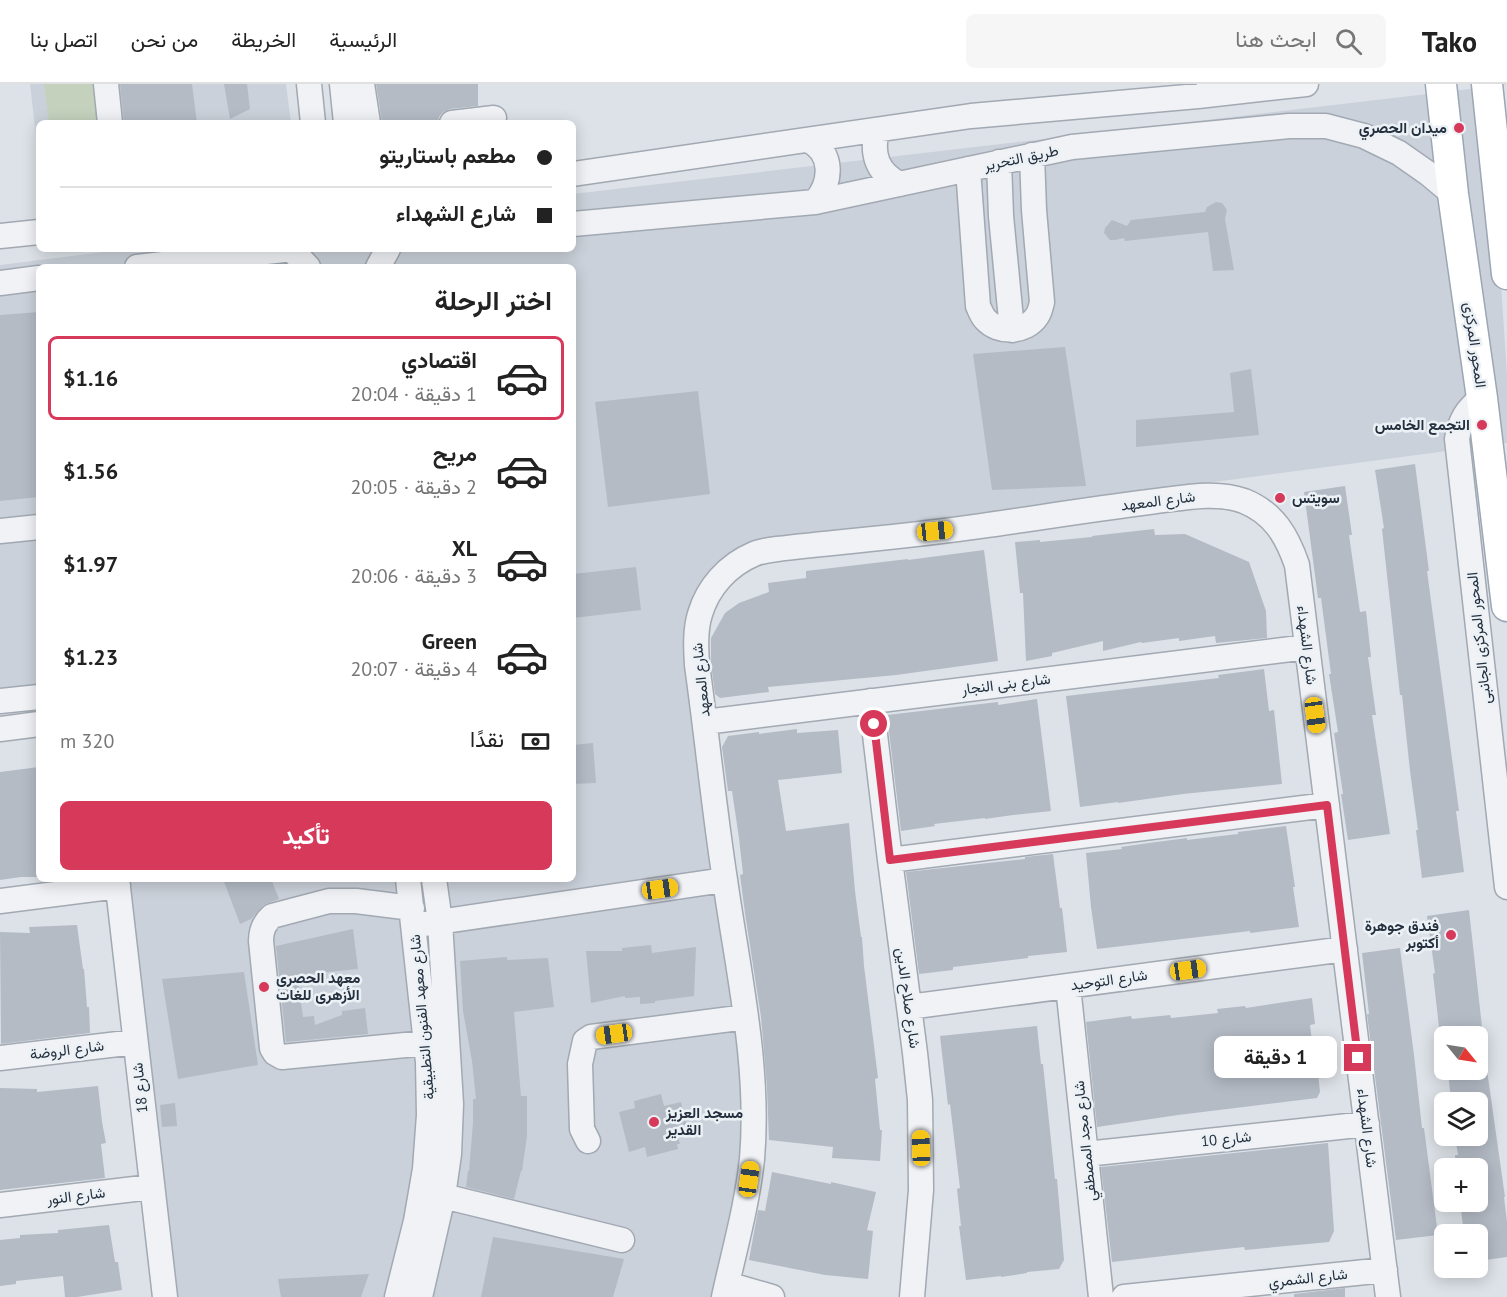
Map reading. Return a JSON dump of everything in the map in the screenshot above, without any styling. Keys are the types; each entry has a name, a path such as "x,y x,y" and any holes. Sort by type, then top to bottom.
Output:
{"main road":[{"name":"المحور المركزى","path":"1442,84 1453,194 1482,398 1507,606"},
{"path":"1487,84 1507,274"}],"street":[{"path":"106,84 110,120"},
{"path":"309,84 313,120"},
{"path":"342,84 346,120"},
{"path":"362,84 368,120"},
{"path":"576,174 971,116 1198,90 1306,84"},
{"path":"477,120 494,118"},
{"name":"طريق التحرير","path":"576,224 815,202 1072,147 1289,126 1326,126 1364,136 1399,153 1453,194"},
{"path":"877,130 874,146 878,164 889,178 900,184"},
{"path":"808,140 816,143 828,165 825,189 815,202"},
{"path":"968,169 978,306 985,319 997,328 1012,330 1026,326 1037,316 1042,302 1032,155"},
{"path":"999,162 1001,216 1012,330"},
{"path":"0,236 36,232"},
{"path":"163,264 266,252"},
{"path":"295,252 305,264"},
{"path":"0,283 36,278"},
{"path":"978,306 1042,295"},
{"name":"المحور المركزى الجانبى","path":"1482,398 1464,416 1457,439 1507,887"},
{"name":"شارع المعهد","path":"725,1291 740,1235 752,1159 753,1113 752,1065 746,1017 724,880 697,665 696,635 700,614 708,594 721,577 737,563 756,554 777,549 978,526 1200,496 1222,496 1244,501 1263,511 1279,526 1290,545 1297,565"},
{"path":"0,531 36,527"},
{"name":"شارع الشهداء","path":"1297,565 1388,1297"},
{"name":"شارع بنى النجار","path":"705,722 1307,647"},
{"path":"0,701 36,697"},
{"name":"شارع صلاح الدين","path":"871,701 920,1100 921,1190 912,1297"},
{"path":"0,729 36,724"},
{"path":"890,860 1327,805"},
{"path":"426,1043 282,1057 275,1053 272,1048 261,941 264,925 272,916 329,901 356,901 440,922 724,880"},
{"path":"0,901 117,882"},
{"name":"شارع 18","path":"117,882 165,1297"},
{"name":"شارع معهد الفنون التطبيقية","path":"397,1297 416,1221 425,1169 429,1115 428,1062 408,882"},
{"name":"شارع معهد الفنون التطبيقية","path":"420,1297 443,1196 449,1154 452,1104 440,922 434,882"},
{"name":"شارع التوحيد","path":"909,1007 1345,949"},
{"name":"شارع مجد المصطفي","path":"1068,986 1101,1297"},
{"path":"588,1141 582,1129 580,1064 585,1041 591,1037 746,1017"},
{"name":"شارع الروضة","path":"0,1058 135,1042"},
{"name":"شارع 10","path":"1086,1154 1367,1124"},
{"name":"شارع النور","path":"0,1205 151,1187"},
{"path":"443,1196 622,1240"},
{"name":"شارع الشمري","path":"1124,1297 1385,1270"},
{"path":"725,1291 772,1297"}],"shaded area":[{"path":"30,84 286,84 291,120 36,120 36,136"},
{"path":"1487,84 1507,84 1488,87 1507,375 1507,443 750,544 698,592 751,1112 719,1297 171,1297 121,882 576,882 576,264 36,264 36,706 0,712 0,265 103,252 576,252 576,194 1487,87"}],"green space":[{"path":"44,84 96,84 101,120 49,120"}],"building":[{"path":"120,84 192,84 197,120 124,120"},
{"path":"224,84 247,84 250,109 230,119"},
{"path":"376,84 478,84 478,106 450,109 443,112 438,120 382,120"},
{"path":"1216,202 1222,203 1227,210 1225,219 1234,270 1213,271 1208,232 1125,241 1124,238 1110,240 1104,233 1112,220 1127,226 1131,220 1205,212 1207,207"},
{"path":"36,312 36,497 0,501 0,315"},
{"path":"1065,347 1086,486 992,490 973,354"},
{"path":"1251,369 1259,435 1136,447 1136,420 1234,412 1230,373"},
{"path":"698,391 710,494 608,507 595,402"},
{"path":"1415,464 1459,811 1456,811 1464,872 1422,878 1402,695 1400,695 1382,529 1384,528 1375,470"},
{"path":"1345,486 1352,535 1349,535 1360,612 1366,611 1371,657 1368,657 1376,715 1372,715 1390,834 1348,840 1334,733 1338,732 1329,674 1331,674 1304,492"},
{"path":"1154,529 1155,535 1185,534 1249,562 1266,611 1267,638 1216,643 1215,636 1179,641 1179,638 1141,642 1103,651 1103,641 1026,661 1023,593 1020,593 1015,542 1040,540 1040,542"},
{"path":"984,550 998,661 896,675 768,687 769,692 720,698 715,694 711,664 711,638 725,613 739,603 769,592 768,583 806,578 806,571"},
{"path":"636,567 641,610 576,618 576,574"},
{"path":"1264,669 1269,711 1274,710 1282,784 1080,807 1066,696 1219,678 1218,675"},
{"path":"1037,699 1051,811 934,824 935,826 901,831 887,715 998,702 998,705"},
{"path":"797,729 797,733 838,730 842,773 778,780 786,831 849,823 878,1078 875,1079 880,1130 882,1130 880,1161 832,1158 833,1147 769,1140 761,1017 740,875 743,874 739,838 732,791 728,791 722,747 728,736"},
{"path":"593,743 596,783 576,784 576,745"},
{"path":"36,767 36,877 0,880 0,772"},
{"path":"1286,826 1299,927 1097,949 1086,853"},
{"path":"1053,854 1067,952 953,967 953,970 919,974 906,872"},
{"path":"224,882 272,882 279,899 263,905 251,919 240,924"},
{"path":"1469,910 1482,1026 1439,1026 1433,974 1435,973 1427,916"},
{"path":"77,925 87,1007 89,1007 90,1033 1,1044 0,932 30,933 29,927"},
{"path":"353,929 358,969 297,975 303,1017 314,1016 315,1025 342,1015 342,1011 365,1008 368,1034 286,1042 276,946"},
{"path":"651,945 652,953 696,947 694,996 640,1004 640,997 625,998 625,996 591,1003 586,951 622,951 622,948"},
{"path":"1400,948 1422,1128 1424,1128 1437,1224 1434,1224 1434,1235 1396,1240 1367,1014 1369,1014 1362,953"},
{"path":"507,957 507,960 548,958 554,1007 514,1012 521,1096 527,1096 527,1136 522,1171 514,1199 466,1187 473,1123 473,1099 476,1099 463,1011 460,961"},
{"path":"244,972 258,1065 178,1079 162,979"},
{"path":"1312,998 1315,1024 1310,1025 1320,1092 1317,1098 1097,1127 1086,1022 1131,1016 1132,1019 1170,1015 1171,1018 1218,1013 1217,1009 1245,1006 1246,1008"},
{"path":"1037,1026 1055,1179 1057,1179 1064,1260 1059,1269 966,1280 959,1226 961,1226 957,1189 960,1188 940,1036"},
{"path":"1488,1077 1505,1197 1507,1257 1488,1260 1488,1224 1463,1224 1461,1212 1488,1212 1488,1158 1455,1158 1455,1155 1458,1155 1457,1146 1488,1146 1488,1092 1450,1092 1449,1080 1488,1080"},
{"path":"98,1086 106,1143 101,1144 105,1178 0,1190 0,1088 37,1089 37,1092"},
{"name":"مسجد العزيز القدير","path":"661,1094 664,1106 681,1102 688,1131 677,1134 680,1144 677,1144 678,1149 647,1157 645,1147 629,1152 619,1112 635,1108 634,1101"},
{"path":"175,1103 177,1126 162,1127 160,1105"},
{"path":"1328,1143 1334,1231 1329,1242 1245,1250 1244,1247 1112,1262 1101,1167"},
{"path":"772,1172 876,1192 867,1230 873,1231 868,1279 825,1275 749,1260 758,1210 765,1211"},
{"path":"109,1225 122,1290 65,1297 63,1276 16,1281 16,1284 0,1286 0,1240 20,1238 20,1235 58,1233 58,1230"},
{"path":"493,1237 624,1259 613,1297 481,1297"},
{"path":"369,1274 361,1297 281,1297 278,1279"},
{"path":"1345,1288 1345,1297 1294,1297 1294,1294"}],"place":[{"name":"ميدان الحصري","path":"1459,128"},
{"name":"التجمع الخامس","path":"1482,425"},
{"name":"سويتس","path":"1280,498"},
{"name":"فندق جوهرة أكتوبر","path":"1451,935"},
{"name":"معهد الحصرى الأزهرى للغات","path":"264,987"},
{"name":"مسجد العزيز القدير","path":"654,1122"}],"route":[{"path":"874,724 890,860 1327,805 1358,1058"}]}
